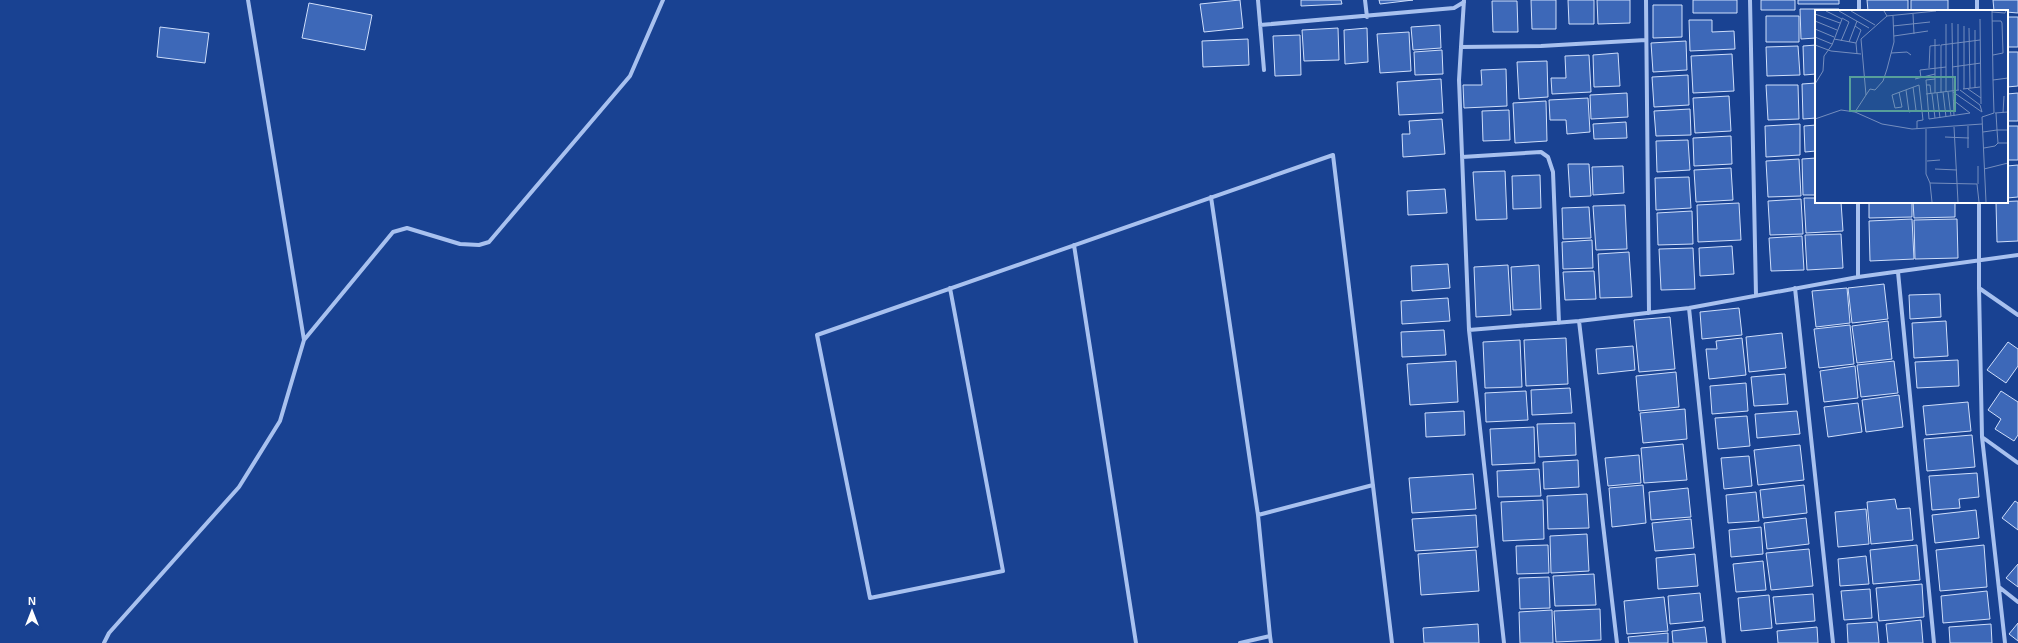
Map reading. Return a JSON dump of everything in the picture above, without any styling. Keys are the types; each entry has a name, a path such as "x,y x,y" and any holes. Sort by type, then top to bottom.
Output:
{"street":[{"path":"248,0 304,340"},
{"path":"104,643 114,627 239,487 280,421 304,340 393,232 407,228 460,244 479,245 489,242 630,76 663,0"},
{"path":"1258,0 1264,70"},
{"path":"1365,0 1367,17"},
{"path":"1646,0 1649,313"},
{"path":"1750,0 1756,296"},
{"path":"1260,25 1367,17 1454,8 1464,1"},
{"path":"1464,1 1460,80 1469,330 1504,643"},
{"path":"1461,47 1541,46 1646,40"},
{"path":"1462,156 1541,152 1548,156 1552,172 1559,323"},
{"path":"950,288 1003,571 870,598 817,334 1333,155 1392,643"},
{"path":"1211,197 1258,515 1271,643"},
{"path":"1858,203 1858,277"},
{"path":"1979,203 1982,437 2005,643"},
{"path":"1074,245 1136,643"},
{"path":"1469,330 1559,323 1689,308 1858,277 2018,255"},
{"path":"1898,272 1934,643"},
{"path":"1795,288 1833,643"},
{"path":"1980,288 2018,315"},
{"path":"1689,308 1724,643"},
{"path":"1579,321 1617,643"},
{"path":"1982,437 2018,463"},
{"path":"1258,515 1373,485"},
{"path":"1999,587 2018,602"},
{"path":"1240,643 1270,636"}],"building":[{"path":"1240,0 1243,28 1204,32 1200,4"},
{"path":"1301,0 1341,0 1342,4 1301,6"},
{"path":"1379,0 1413,0 1380,4"},
{"path":"1531,0 1556,0 1556,29 1532,29"},
{"path":"1568,0 1594,0 1594,24 1569,24"},
{"path":"1597,0 1630,0 1630,23 1598,24"},
{"path":"1693,0 1737,0 1737,13 1693,13"},
{"path":"1761,0 1795,0 1795,10 1761,10"},
{"path":"1798,0 1839,0 1839,4 1798,4"},
{"path":"1867,0 1908,0 1908,10 1868,10"},
{"path":"1911,0 1948,0 1948,10 1911,10"},
{"path":"1993,0 2018,0 2018,13 2008,12 2008,10 1994,10"},
{"path":"1492,1 1517,1 1518,32 1493,32"},
{"path":"309,3 372,15 365,50 302,38"},
{"path":"1653,5 1682,5 1682,37 1653,38"},
{"path":"1800,9 1839,9 1815,10 1815,38 1801,39"},
{"path":"1766,16 1799,16 1799,42 1766,42"},
{"path":"2008,17 2018,17 2018,47 2008,47"},
{"path":"1689,20 1712,20 1712,32 1734,31 1735,49 1690,51"},
{"path":"1440,25 1441,48 1413,50 1411,27"},
{"path":"160,27 209,33 205,63 157,57"},
{"path":"1338,28 1339,60 1304,61 1302,30"},
{"path":"1367,28 1368,62 1345,64 1344,30"},
{"path":"1409,32 1411,71 1380,73 1377,34"},
{"path":"1300,35 1301,75 1275,76 1273,36"},
{"path":"1248,39 1249,65 1203,67 1202,41"},
{"path":"1686,41 1687,70 1653,72 1651,43"},
{"path":"1815,45 1815,74 1804,75 1803,46"},
{"path":"1798,46 1800,75 1767,76 1766,47"},
{"path":"1442,50 1443,74 1415,75 1414,52"},
{"path":"2008,52 2018,52 2018,86 2008,87"},
{"path":"1618,53 1620,86 1594,87 1593,55"},
{"path":"1732,54 1734,91 1693,93 1691,56"},
{"path":"1589,55 1591,92 1552,94 1551,78 1566,78 1565,56"},
{"path":"1547,61 1548,97 1519,99 1517,62"},
{"path":"1506,69 1507,106 1464,108 1463,85 1482,85 1481,70"},
{"path":"1688,75 1689,105 1654,107 1652,77"},
{"path":"1441,79 1443,113 1399,115 1397,82"},
{"path":"1815,83 1815,118 1803,119 1802,84"},
{"path":"1766,85 1798,85 1799,119 1768,120"},
{"path":"1627,93 1628,117 1591,119 1590,95"},
{"path":"2018,93 2018,121 2008,121 2008,94"},
{"path":"1729,96 1731,131 1695,133 1693,98"},
{"path":"1588,98 1590,132 1567,134 1566,120 1550,120 1549,100"},
{"path":"1546,101 1547,141 1515,143 1513,103"},
{"path":"1690,109 1691,135 1656,136 1654,111"},
{"path":"1509,110 1510,140 1483,141 1482,111"},
{"path":"1442,119 1445,154 1403,157 1402,134 1410,134 1409,121"},
{"path":"1626,122 1627,138 1594,139 1593,124"},
{"path":"1800,124 1800,155 1766,157 1765,126"},
{"path":"1815,125 1815,151 1805,152 1804,126"},
{"path":"2008,126 2018,126 2018,160 2008,160"},
{"path":"1731,136 1732,164 1694,166 1693,138"},
{"path":"1688,140 1690,170 1657,172 1656,141"},
{"path":"1815,158 1815,195 1803,195 1802,159"},
{"path":"1799,159 1801,196 1768,197 1766,161"},
{"path":"1568,164 1589,164 1591,196 1570,197"},
{"path":"2018,165 2018,197 2008,198 2008,166"},
{"path":"1623,166 1624,193 1593,195 1592,167"},
{"path":"1731,168 1733,200 1696,202 1694,170"},
{"path":"1505,171 1507,219 1476,220 1473,172"},
{"path":"1540,175 1541,208 1513,209 1512,176"},
{"path":"1689,177 1691,208 1656,210 1655,178"},
{"path":"1445,189 1447,213 1408,215 1407,191"},
{"path":"1804,198 1815,198 1815,203 1841,203 1843,231 1806,233"},
{"path":"1801,199 1803,234 1770,235 1768,201"},
{"path":"2008,201 2018,201 2018,241 1997,242 1996,203 2008,203"},
{"path":"1739,203 1741,240 1698,242 1697,205"},
{"path":"1869,203 1912,203 1912,217 1869,218"},
{"path":"1913,203 1955,203 1955,217 1914,218"},
{"path":"1625,205 1627,249 1596,250 1593,206"},
{"path":"1589,207 1591,238 1563,239 1562,208"},
{"path":"1692,211 1693,244 1658,245 1657,213"},
{"path":"1912,219 1914,259 1870,261 1869,221"},
{"path":"1957,219 1958,258 1915,259 1914,220"},
{"path":"1841,234 1843,268 1807,270 1805,235"},
{"path":"1802,236 1804,270 1771,271 1769,238"},
{"path":"1592,240 1593,268 1563,269 1562,242"},
{"path":"1732,246 1734,274 1700,276 1699,248"},
{"path":"1693,248 1695,289 1661,290 1659,249"},
{"path":"1629,252 1632,297 1600,298 1598,254"},
{"path":"1448,264 1450,288 1412,291 1411,266"},
{"path":"1508,265 1511,315 1476,317 1474,267"},
{"path":"1539,265 1541,309 1513,310 1511,267"},
{"path":"1594,271 1596,299 1565,300 1563,272"},
{"path":"1884,284 1888,319 1852,323 1848,288"},
{"path":"1847,288 1850,323 1816,327 1812,291"},
{"path":"1940,294 1941,317 1910,319 1909,295"},
{"path":"1448,298 1450,321 1402,324 1401,301"},
{"path":"1739,308 1742,335 1702,339 1700,312"},
{"path":"1670,317 1675,369 1639,372 1634,320"},
{"path":"1888,321 1892,359 1857,363 1852,326"},
{"path":"1946,321 1948,356 1914,358 1912,323"},
{"path":"1850,325 1854,364 1819,368 1814,329"},
{"path":"1444,330 1446,355 1402,357 1401,332"},
{"path":"1782,333 1786,368 1749,372 1746,337"},
{"path":"1566,338 1568,384 1526,386 1524,340"},
{"path":"1742,338 1746,375 1709,379 1706,349 1717,349 1716,341"},
{"path":"1520,340 1522,387 1485,388 1483,342"},
{"path":"2008,342 2018,349 2018,366 2006,383 1987,370"},
{"path":"1633,346 1635,370 1598,374 1596,349"},
{"path":"1958,360 1959,386 1917,388 1915,362"},
{"path":"1456,361 1458,402 1410,405 1407,364"},
{"path":"1894,361 1898,393 1861,397 1857,365"},
{"path":"1855,366 1858,398 1824,402 1820,371"},
{"path":"1676,372 1679,407 1639,411 1636,376"},
{"path":"1785,374 1788,404 1754,406 1751,377"},
{"path":"1746,383 1748,411 1712,414 1710,386"},
{"path":"1570,388 1572,413 1532,415 1531,390"},
{"path":"1526,391 1528,420 1486,422 1485,393"},
{"path":"2001,391 2018,402 2018,435 2014,441 1995,429 2001,419 1988,410"},
{"path":"1899,395 1903,427 1866,432 1862,400"},
{"path":"1968,402 1971,431 1926,435 1923,406"},
{"path":"1858,403 1862,432 1828,437 1824,407"},
{"path":"1685,409 1687,439 1643,443 1640,413"},
{"path":"1464,411 1465,435 1426,437 1425,413"},
{"path":"1797,411 1800,434 1757,438 1755,414"},
{"path":"1747,416 1750,446 1718,449 1715,418"},
{"path":"1575,423 1576,455 1539,457 1537,424"},
{"path":"1534,427 1535,463 1492,465 1490,429"},
{"path":"1972,435 1975,467 1927,471 1924,439"},
{"path":"1683,444 1687,480 1644,483 1641,448"},
{"path":"1800,445 1804,480 1758,485 1754,450"},
{"path":"1639,455 1641,483 1608,486 1605,458"},
{"path":"1749,456 1752,486 1724,489 1721,458"},
{"path":"1578,460 1579,487 1544,489 1543,462"},
{"path":"1539,469 1541,496 1498,497 1497,471"},
{"path":"1977,473 1979,497 1959,499 1960,508 1932,510 1929,476"},
{"path":"1473,474 1476,509 1412,513 1409,478"},
{"path":"1643,485 1646,523 1612,527 1609,488"},
{"path":"1804,485 1807,513 1763,518 1760,490"},
{"path":"1688,488 1691,517 1651,520 1649,492"},
{"path":"1756,492 1759,521 1728,523 1726,495"},
{"path":"1587,494 1589,528 1548,529 1547,496"},
{"path":"1895,499 1897,509 1910,508 1913,540 1871,544 1867,502"},
{"path":"1543,500 1544,539 1503,541 1501,502"},
{"path":"2015,501 2018,503 2018,530 2002,518"},
{"path":"1866,509 1869,544 1838,547 1835,512"},
{"path":"1976,510 1979,538 1935,543 1932,515"},
{"path":"1476,515 1478,547 1415,551 1412,519"},
{"path":"1806,518 1809,544 1767,549 1764,523"},
{"path":"1691,519 1694,548 1655,551 1652,523"},
{"path":"1761,527 1763,554 1731,557 1729,530"},
{"path":"1587,534 1589,571 1551,573 1550,536"},
{"path":"1548,545 1549,573 1517,574 1516,546"},
{"path":"1917,545 1920,580 1873,584 1870,550"},
{"path":"1984,545 1987,587 1940,591 1936,550"},
{"path":"1809,549 1813,586 1771,590 1766,553"},
{"path":"1476,550 1479,591 1421,595 1418,554"},
{"path":"1695,554 1698,586 1658,589 1656,558"},
{"path":"1866,556 1869,584 1840,586 1838,559"},
{"path":"1763,561 1766,590 1736,592 1733,564"},
{"path":"2018,564 2018,587 2006,578"},
{"path":"1594,574 1596,605 1555,606 1553,576"},
{"path":"1549,577 1550,608 1520,609 1519,578"},
{"path":"1922,584 1924,617 1879,621 1876,588"},
{"path":"1870,589 1872,618 1844,620 1841,591"},
{"path":"1987,591 1990,619 1943,623 1941,596"},
{"path":"1700,593 1703,621 1670,624 1668,596"},
{"path":"1813,594 1815,621 1776,624 1773,597"},
{"path":"1769,595 1772,628 1741,631 1738,598"},
{"path":"1664,597 1668,631 1627,634 1624,601"},
{"path":"1600,609 1601,640 1556,642 1554,611"},
{"path":"1552,610 1553,643 1520,643 1519,612"},
{"path":"1921,620 1923,643 1888,643 1886,624"},
{"path":"1877,622 1879,643 1848,643 1847,624"},
{"path":"2018,623 2018,641 2009,634"},
{"path":"1478,624 1479,643 1424,643 1423,628"},
{"path":"1991,624 1992,643 1950,643 1949,627"},
{"path":"1705,627 1707,643 1673,643 1672,631"},
{"path":"1817,627 1818,643 1778,643 1777,631"},
{"path":"1668,633 1668,643 1629,643 1628,637"}]}
